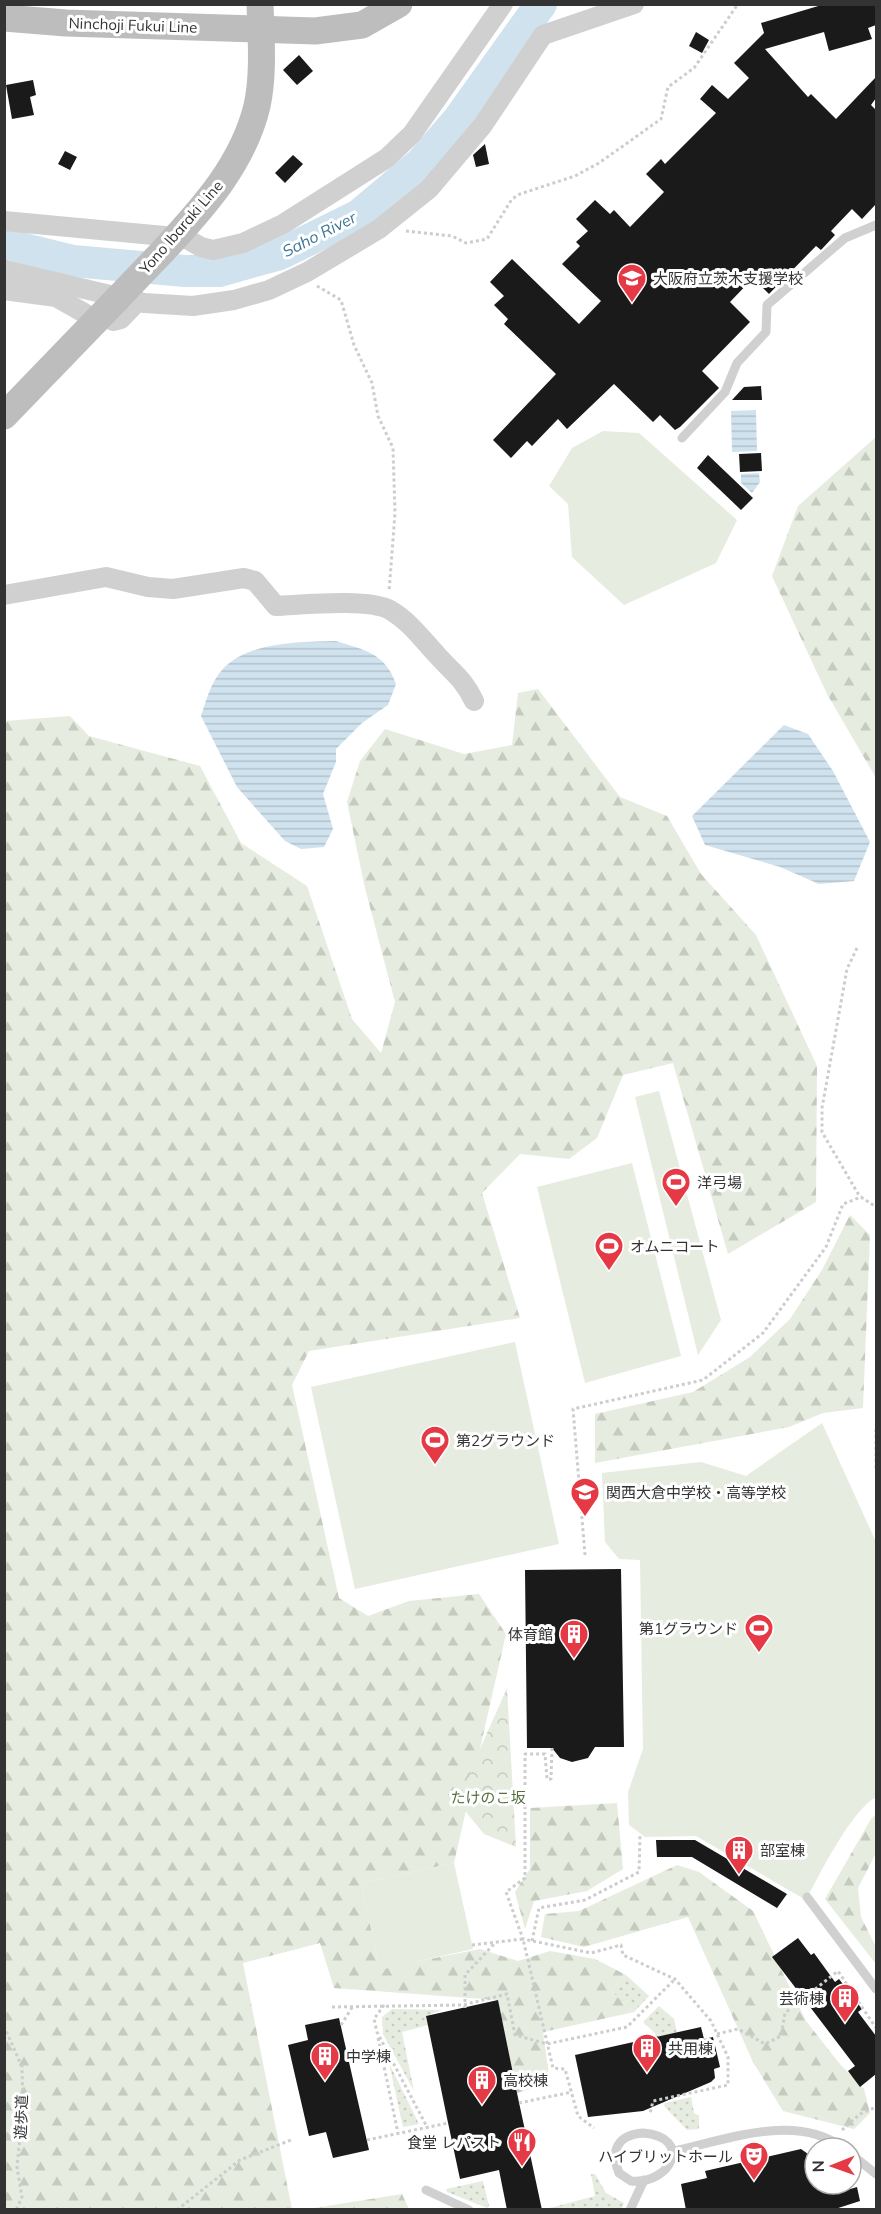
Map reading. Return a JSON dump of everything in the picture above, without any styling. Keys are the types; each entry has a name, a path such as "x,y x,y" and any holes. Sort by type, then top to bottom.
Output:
{"main road":[{"path":"261,17 343,29 362,25 399,4"},
{"name":"Ninchoji Fukui Line","path":"8,22 261,17"},
{"name":"Yono Ibaraki Line","path":"4,416 123,307 172,241 210,198 231,168 247,138 257,104 261,17"}],"street":[{"path":"4,220 172,241 213,250 243,243 283,224 387,158 412,134 503,4"},
{"path":"4,270 123,307 193,306 269,290 300,275 379,229 429,189 459,156 543,35 634,4"},
{"path":"4,290 56,297 86,314"},
{"path":"4,595 106,577 148,587 173,589 244,578 255,581 276,606 327,603 388,609 407,622 444,663 466,682 474,701"}],"lane":[{"path":"682,438 724,392 737,363 766,332 767,305 845,238 876,225"},
{"path":"807,1897 876,1989"},
{"path":"674,2151 775,2130 794,2129 825,2136"},
{"path":"635,2134 650,2134 664,2139 674,2151 673,2160 663,2173 644,2180 631,2181 619,2174 614,2157 619,2142 635,2134"},
{"path":"863,2164 876,2174"},
{"path":"630,2210 644,2180"},
{"path":"426,2190 469,2210"}],"path":[{"path":"379,229 442,234 466,243 487,240 512,199 520,194 575,176 599,163 661,119 668,87 694,68 738,4"},
{"path":"300,275 341,300 354,345 372,383 378,416 393,448 395,513 388,609"},
{"path":"857,948 847,969 822,1108 822,1132 860,1197 876,1207"},
{"path":"585,1555 573,1409 703,1380 763,1333 826,1247 843,1204 860,1197"},
{"path":"876,1429 876,1470"},
{"path":"552,1748 551,1779 547,1779 545,1754 525,1754 525,1878 506,1892 523,1939 553,2068 565,2068 578,2116 594,2128"},
{"path":"532,1941 539,1908 585,1900 639,1872 640,1835"},
{"path":"472,1945 523,1939 591,1953 621,1945 623,1955 675,1979 711,2021 728,2057 728,2085 652,2101 650,2114"},
{"path":"464,2006 465,1975 496,1942"},
{"path":"717,2034 738,2029 765,2044 781,2036 785,2013 838,1971 876,2028"},
{"path":"332,2007 464,2006 507,1994 515,2035 547,2044 627,2027 675,1979"},
{"path":"384,2005 374,2019 398,2133"},
{"path":"341,2025 353,2006"},
{"name":"遊歩道","path":"4,2026 21,2067 23,2106 17,2167 22,2197 16,2210"},
{"path":"377,2032 427,2127"},
{"path":"519,2103 572,2092"},
{"path":"842,2130 860,2114 876,2107"},
{"path":"367,2140 448,2122"},
{"path":"177,2210 240,2160 291,2140"}],"green space":[{"path":"603,431 639,433 737,520 716,563 624,605 572,557 568,504 549,486 572,448"},
{"path":"876,437 876,778 827,694 772,576 798,506"},
{"path":"538,689 620,797 667,816 701,874 756,935 817,1066 816,1202 728,1254 673,1063 623,1075 597,1138 569,1159 520,1154 482,1193 520,1318 309,1351 292,1385 339,1598 368,1616 409,1601 479,1594 506,1634 454,1863 361,1883 380,1969 480,1949 518,1961 550,1951 595,1959 626,1975 611,1991 634,2012 543,2032 550,2083 517,2093 497,2000 334,1988 320,1943 243,1963 292,2209 5,2210 5,721 70,716 89,736 200,766 241,843 307,886 352,1019 381,1053 395,1002 365,888 347,802 360,761 385,729 464,754 512,745 518,693"},
{"name":"洋弓場","path":"659,1091 721,1320 698,1355 635,1097"},
{"name":"オムニコート","path":"632,1163 681,1356 585,1383 537,1187"},
{"path":"850,1215 870,1235 863,1408 823,1413 789,1427 595,1463 595,1414 693,1392 750,1357 790,1319 822,1270"},
{"name":"第2グラウンド","path":"515,1342 559,1544 355,1589 311,1387"},
{"name":"第1グラウンド","path":"822,1423 876,1542 876,1797 856,1815 828,1859 806,1900 696,1836 645,1837 629,1825 628,1792 643,1749 640,1560 619,1559 605,1542 602,1473 701,1462 746,1476"},
{"name":"たけのこ坂","path":"507,1688 516,1847 484,1834 457,1801"},
{"path":"617,1803 623,1869 587,1891 534,1901 525,1929 515,1892 530,1869 530,1808"},
{"path":"876,1814 876,1853 858,1888 861,1917 876,1947 876,1964 825,1899"},
{"path":"454,1863 473,1949 380,1970 361,1883"},
{"path":"677,1865 699,1872 753,1911 806,2021 839,2063 864,2089 870,2113 854,2129 783,2111 753,2062 688,1917 584,1947 541,1937 545,1914 579,1911"},
{"path":"626,1975 649,1996 634,2012 611,1991"},
{"path":"659,2006 674,2019 677,2033 656,2037 655,2033 643,2022"},
{"path":"392,2009 442,2010 426,2016 428,2025 402,2032 414,2091 383,2034 382,2017"},
{"path":"389,2063 419,2124 403,2127"},
{"path":"691,2097 694,2113 699,2116 699,2129 687,2130 664,2106 665,2103"},
{"path":"591,2174 595,2174 606,2193 624,2203 621,2209 542,2210 595,2196"},
{"path":"483,2181 489,2206 487,2208 447,2192 446,2189"},
{"path":"402,2194 409,2209 308,2209"}],"water":[{"path":"756,410 757,451 732,452 731,411"},
{"path":"759,473 760,482 752,493 741,483 741,474"},
{"path":"336,641 365,650 380,659 386,665 396,684 388,705 362,723 336,749 336,762 323,794 333,829 324,847 301,849 285,841 237,787 201,716 215,680 233,660 260,648 276,645"},
{"path":"784,725 808,734 833,771 870,842 854,881 819,884 780,867 705,845 692,816"}],"building":[{"path":"825,4 876,4 876,25 868,28 872,39 829,51 824,32 765,49 808,97 811,94 836,119 876,77 876,98 871,105 876,110 876,204 862,219 852,209 831,231 835,235 821,250 816,246 769,294 753,278 730,302 750,322 702,371 719,388 680,427 675,430 660,415 653,422 614,384 567,429 558,419 532,446 527,441 511,458 493,440 556,374 504,324 508,319 494,305 504,296 490,282 512,259 579,324 601,301 562,264 580,246 576,242 588,231 576,219 595,200 610,214 614,210 630,227 664,192 646,174 661,159 665,164 716,113 700,99 712,85 728,99 749,78 734,63 764,33 761,23"},
{"path":"696,32 709,40 702,53 689,46"},
{"path":"299,55 313,71 297,85 283,70"},
{"path":"33,80 36,95 30,97 34,115 12,119 6,85"},
{"path":"485,144 489,164 476,167 473,155"},
{"path":"65,151 77,157 70,170 58,164"},
{"path":"293,155 303,164 285,183 275,173"},
{"path":"761,386 762,400 732,400 744,387"},
{"path":"761,453 762,471 740,472 739,454"},
{"path":"708,455 753,498 741,510 697,468"},
{"name":"体育館","path":"621,1569 624,1747 595,1747 588,1758 572,1762 560,1758 552,1748 527,1748 525,1570"},
{"name":"部室棟","path":"656,1840 695,1840 787,1894 777,1908 692,1857 657,1857"},
{"name":"芸術棟","path":"798,1938 811,1955 814,1953 835,1982 839,1979 862,2009 858,2012 876,2036 876,2074 860,2087 848,2071 855,2066 772,1957"},
{"name":"高校棟","path":"498,2000 542,2210 507,2210 499,2170 460,2179 447,2118 426,2016"},
{"name":"中学棟","path":"339,2018 369,2150 333,2158 326,2132 309,2136 288,2045 308,2040 305,2025"},
{"name":"共用棟","path":"701,2027 704,2039 713,2037 720,2067 714,2069 715,2078 711,2082 643,2111 588,2117 575,2055"},
{"name":"ハイブリットホール","path":"801,2149 803,2150 803,2196 859,2196 860,2201 832,2210 686,2210 681,2184 707,2178 705,2171"}],"waterway":[{"name":"Saho River","path":"4,244 73,261 185,271 219,271 280,254 359,215 421,163 458,120 541,4"}],"place":[{"name":"大阪府立茨木支援学校","path":"632,304"},
{"name":"洋弓場","path":"676,1208"},
{"name":"オムニコート","path":"609,1272"},
{"name":"第2グラウンド","path":"435,1466"},
{"name":"関西大倉中学校・高等学校","path":"585,1518"},
{"name":"第1グラウンド","path":"759,1654"},
{"name":"体育館","path":"574,1660"},
{"name":"部室棟","path":"739,1876"},
{"name":"芸術棟","path":"845,2024"},
{"name":"共用棟","path":"647,2074"},
{"name":"中学棟","path":"325,2082"},
{"name":"高校棟","path":"482,2106"},
{"name":"食堂 レパスト","path":"522,2168"},
{"name":"ハイブリットホール","path":"754,2182"}]}
